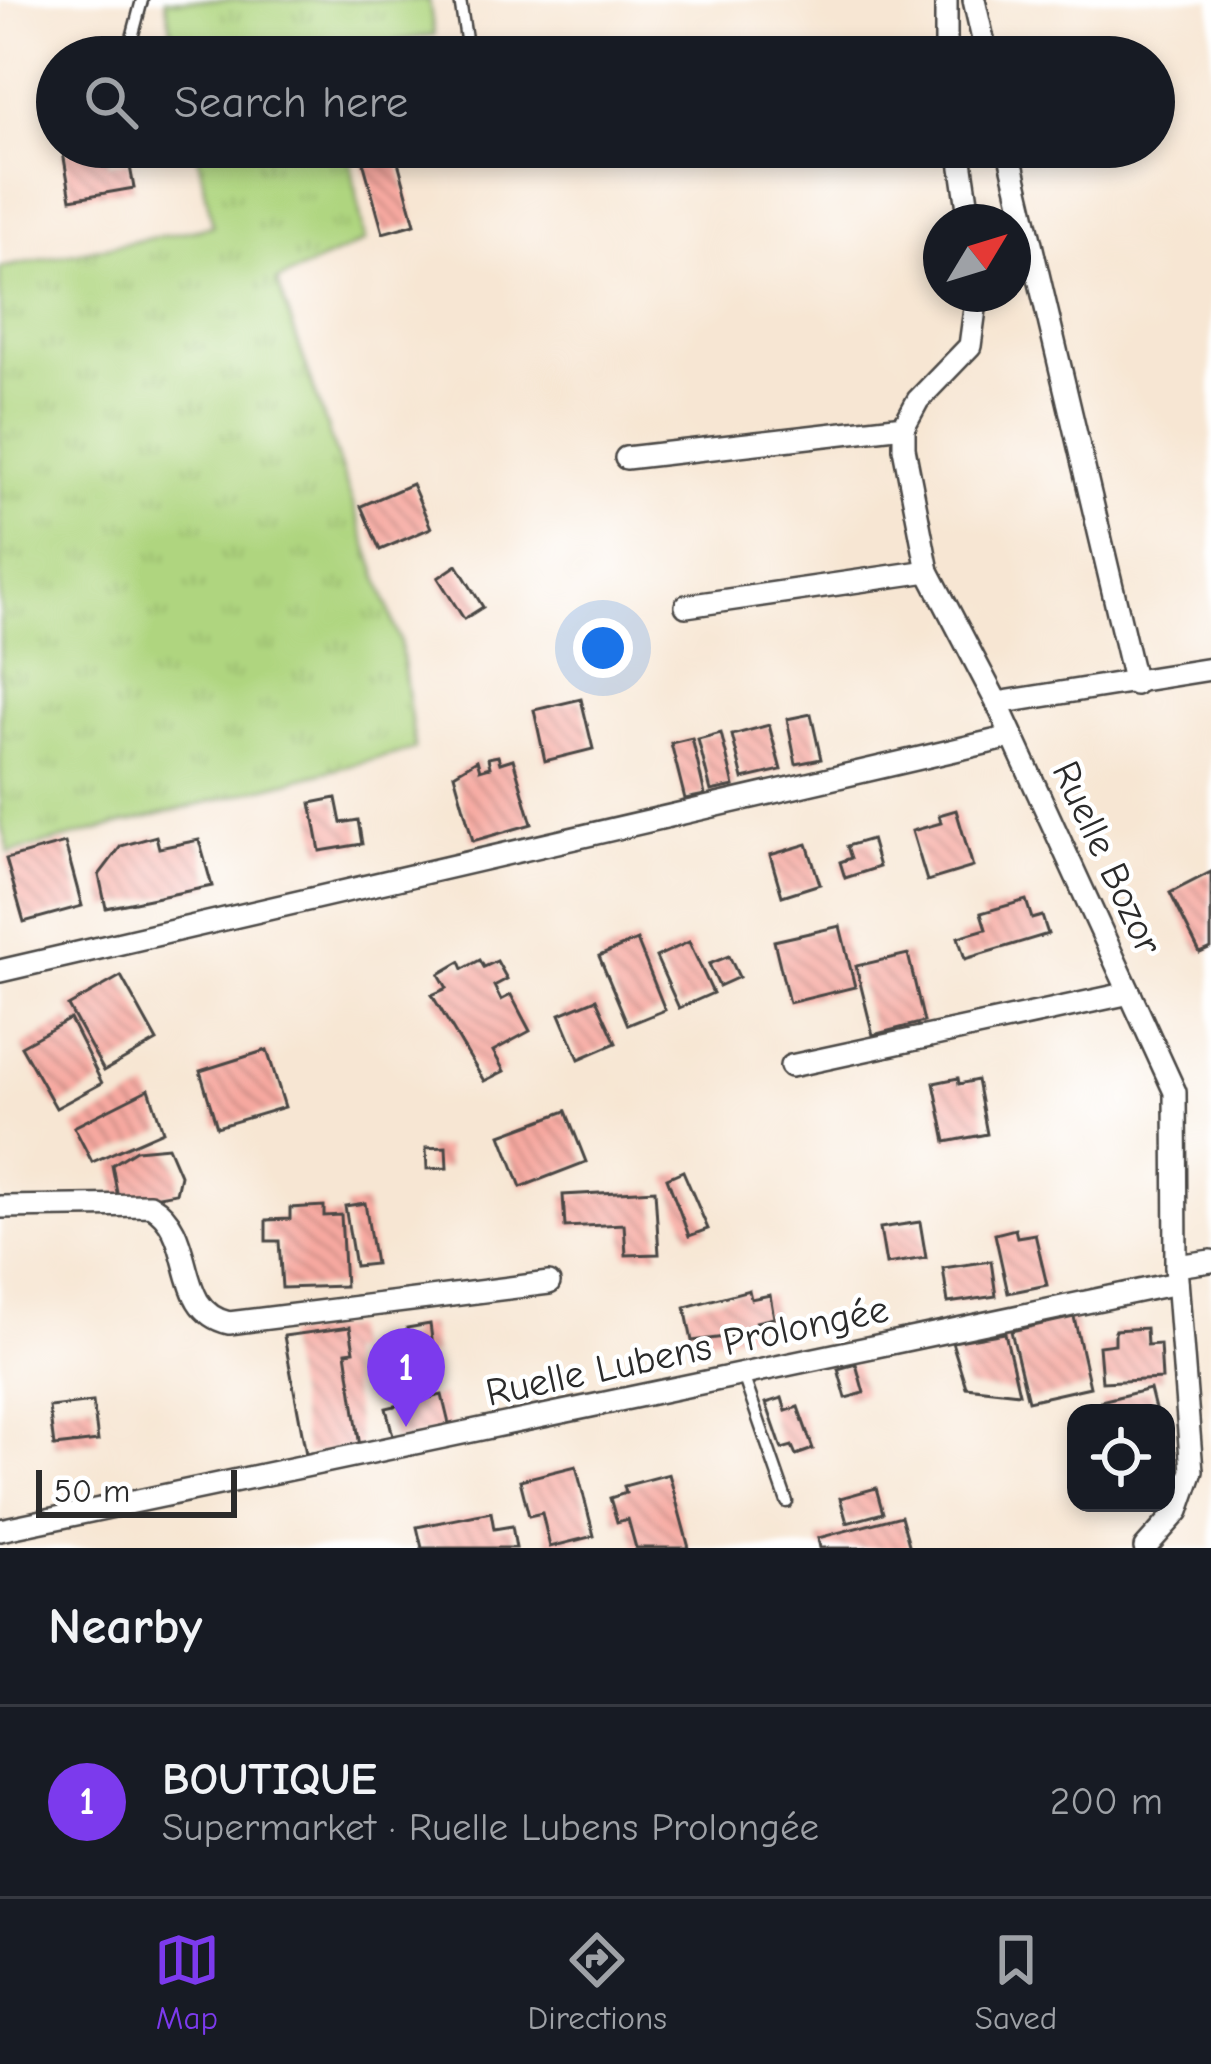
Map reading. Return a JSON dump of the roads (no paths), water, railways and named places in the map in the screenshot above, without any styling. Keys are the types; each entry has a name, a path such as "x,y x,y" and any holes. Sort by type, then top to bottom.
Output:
{"street":[{"path":"946,0 946,36"},
{"path":"974,0 982,36"},
{"path":"962,168 967,204"},
{"path":"1013,168 1135,683"},
{"path":"626,458 904,426 918,400 970,346 975,312"},
{"name":"Ruelle Bozor","path":"904,426 928,572 997,703 1175,1092 1177,1274 1192,1472 1178,1511 1146,1548"},
{"path":"686,606 928,572"},
{"path":"997,703 1211,669"},
{"path":"0,970 1011,736"},
{"path":"791,1066 1130,993"},
{"path":"0,1207 150,1205 176,1226 196,1304 209,1319 229,1324 548,1283"},
{"name":"Ruelle Lubens Prolongée","path":"0,1530 744,1378 1177,1274 1211,1261"}],"lane":[{"path":"133,36 142,0"},
{"path":"460,0 466,36"},
{"path":"744,1378 787,1502"}],"place":[{"name":"BOUTIQUE","path":"406,1427"}]}
